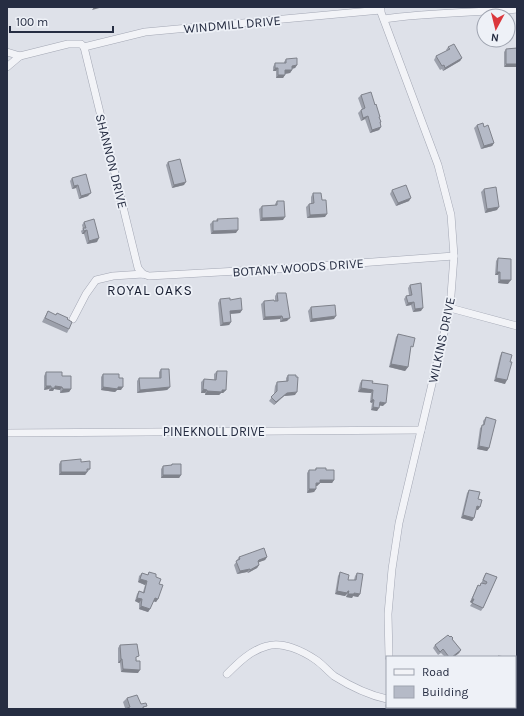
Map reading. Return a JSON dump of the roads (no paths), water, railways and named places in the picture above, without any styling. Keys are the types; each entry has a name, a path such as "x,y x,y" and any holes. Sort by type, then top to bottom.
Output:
{"street":[{"name":"WILKINS DRIVE","path":"380,9 438,165 452,215 454,256 450,308 399,523 392,569 388,614 388,656"},
{"name":"WINDMILL DRIVE","path":"84,47 145,32 380,9"},
{"path":"384,19 406,16 517,10"},
{"path":"7,67 20,56 68,44 81,44 84,47"},
{"name":"SHANNON DRIVE","path":"84,47 138,268 143,274"},
{"path":"7,52 20,56"},
{"name":"BOTANY WOODS DRIVE","path":"74,319 86,294 96,280 113,276 143,274 149,276 454,256"},
{"path":"450,308 517,326"},
{"name":"PINEKNOLL DRIVE","path":"7,433 421,430"},
{"path":"227,674 253,652 267,645 282,645 303,652 348,684 373,696 386,699"}],"district":[{"name":"ROYAL OAKS","path":"150,290"}]}
